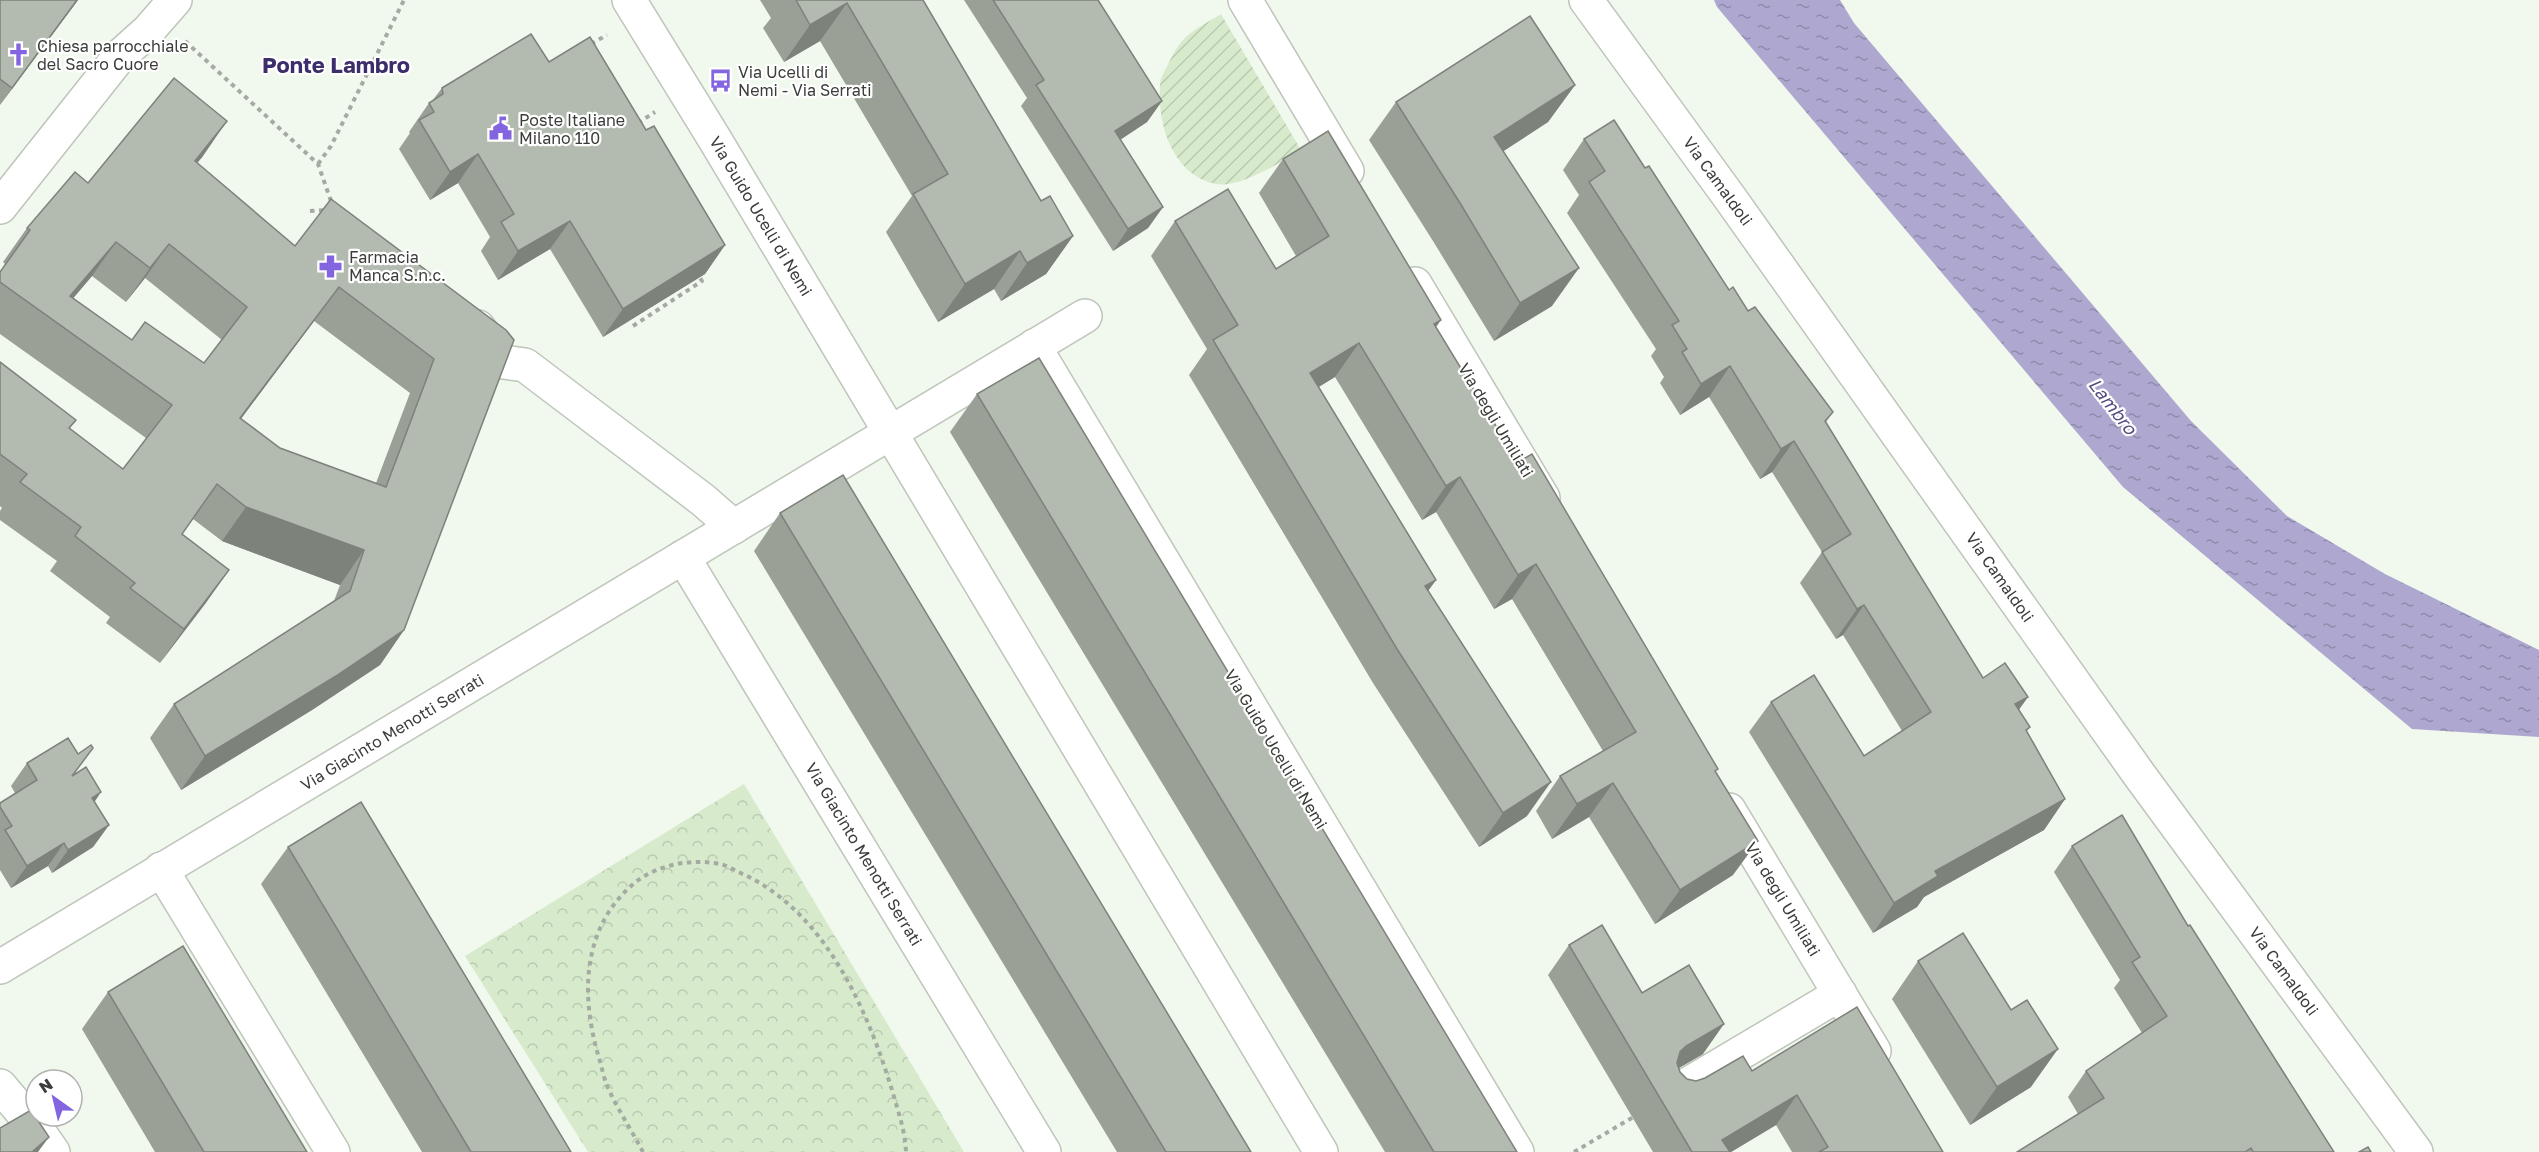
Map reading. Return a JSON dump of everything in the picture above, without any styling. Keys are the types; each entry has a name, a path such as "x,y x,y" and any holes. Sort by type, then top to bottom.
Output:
{"street":[{"path":"0,207 119,57 148,31 175,0"},
{"name":"Via Guido Ucelli di Nemi","path":"629,0 1322,1152"},
{"path":"1245,0 1360,193"},
{"name":"Via Camaldoli","path":"1586,0 1737,207 2138,773 2416,1152"},
{"name":"Via degli Umiliati","path":"1403,263 1555,519"},
{"path":"464,307 503,362 525,365 703,500 734,527"},
{"path":"890,432 1085,316"},
{"name":"Via Guido Ucelli di Nemi","path":"1034,346 1517,1152"},
{"name":"Via Giacinto Menotti Serrati","path":"0,967 890,432"},
{"name":"Via Giacinto Menotti Serrati","path":"683,557 1044,1152"},
{"name":"Via degli Umiliati","path":"1715,786 1888,1073"},
{"path":"161,870 333,1152"},
{"path":"1675,1092 1840,994"},
{"path":"0,1086 53,1152"}],"path":[{"path":"318,164 331,146 404,0"},
{"path":"589,45 607,35"},
{"path":"180,37 318,164 334,210 310,211"},
{"path":"629,129 655,112"},
{"path":"633,326 702,281 696,271"},
{"path":"643,1152 607,1087 592,1035 586,979 595,940 604,918 622,894 640,878 660,869 688,862 722,864 759,882 790,905 816,934 852,988 879,1049 905,1135 906,1152"},
{"path":"1574,1152 1675,1092"}],"green space":[{"path":"1221,14 1301,150 1248,178 1237,182 1216,184 1191,173 1174,152 1163,126 1160,88 1161,79 1179,45 1194,31"},
{"path":"744,784 964,1152 588,1152 465,956"}],"water":[{"name":"Lambro","path":"1714,0 1840,0 1854,23 2191,421 2287,516 2385,574 2539,650 2539,737 2412,729 2123,487 1717,7"}],"building":[{"name":"Chiesa parrocchiale del Sacro Cuore","path":"0,0 77,0 12,88 0,79"},
{"path":"796,0 923,0 1041,201 1050,196 1073,236 1027,263 1020,251 965,284 913,194 948,174 847,3 810,25"},
{"path":"993,0 1098,0 1162,101 1115,131 1163,207 1128,229 1036,85 1044,80"},
{"path":"1530,16 1575,85 1494,137 1579,268 1520,303 1396,102"},
{"path":"531,34 549,62 590,37 646,130 654,126 725,245 623,309 570,221 518,251 501,222 514,214 478,154 450,172 419,120 434,112 429,103 443,94 442,88"},
{"path":"174,78 227,121 195,161 295,246 331,199 506,330 514,340 404,630 336,676 205,756 174,704 350,591 364,550 246,507 217,484 182,534 229,570 184,629 130,588 135,583 75,536 81,527 20,482 27,474 0,454 0,362 76,420 69,428 123,469 172,405 0,282 0,272 30,230 27,228 75,172 88,183","holes":["116,242 150,268 169,244 247,307 204,363 145,322 132,340 70,296","339,287 434,359 386,487 280,448 240,418"]},
{"path":"1614,120 1645,168 1649,166 1729,290 1733,287 1748,311 1755,307 1833,412 1825,421 1983,678 2005,663 2028,697 2015,704 2030,727 2026,730 2065,799 1935,871 1938,876 1894,903 1771,702 1814,675 1864,756 1931,712 1864,605 1857,609 1822,552 1851,534 1794,441 1781,449 1730,366 1701,384 1682,352 1687,349 1672,325 1679,321 1589,182 1605,171 1584,139"},
{"path":"1328,131 1441,320 1434,324 1518,462 1532,454 1718,769 1715,771 1758,841 1680,890 1613,783 1577,804 1560,776 1636,732 1536,564 1518,575 1460,477 1446,486 1359,343 1310,373 1436,580 1425,586 1551,782 1503,813 1397,649 1213,340 1238,325 1175,221 1228,189 1276,269 1329,236 1283,159"},
{"path":"1039,358 1517,1152 1434,1152 977,394"},
{"path":"843,475 1251,1152 1166,1152 780,513"},
{"path":"68,738 78,754 91,745 93,748 72,776 86,767 101,792 92,798 109,825 68,850 64,843 27,866 5,830 12,826 0,807 0,803 37,780 27,763"},
{"path":"361,802 571,1152 471,1152 288,847"},
{"path":"2122,815 2188,926 2190,925 2334,1152 2253,1152 2251,1148 2245,1152 2017,1152 2104,1098 2086,1071 2167,1016 2132,962 2140,957 2072,846"},
{"path":"1602,925 1642,993 1689,965 1724,1024 1686,1046 1680,1052 1677,1063 1680,1072 1687,1079 1696,1081 1705,1078 1743,1056 1752,1071 1857,1007 1943,1152 1819,1152 1828,1147 1797,1095 1722,1140 1730,1152 1692,1152 1569,945"},
{"path":"1963,933 2011,1010 2027,1000 2058,1049 1997,1087 1918,961"},
{"path":"183,946 307,1152 204,1152 108,992"},
{"path":"24,1114 24,1128 43,1128 49,1137 32,1152 0,1152 0,1128"},
{"path":"2368,1147 2371,1152 2359,1152"}],"place":[{"name":"Chiesa parrocchiale del Sacro Cuore","path":"19,55"},
{"name":"Via Ucelli di Nemi - Via Serrati","path":"720,81"},
{"name":"Poste Italiane Milano 110","path":"501,129"},
{"name":"Farmacia Manca S.n.c.","path":"331,266"}],"district":[{"name":"Ponte Lambro","path":"336,64"}]}
